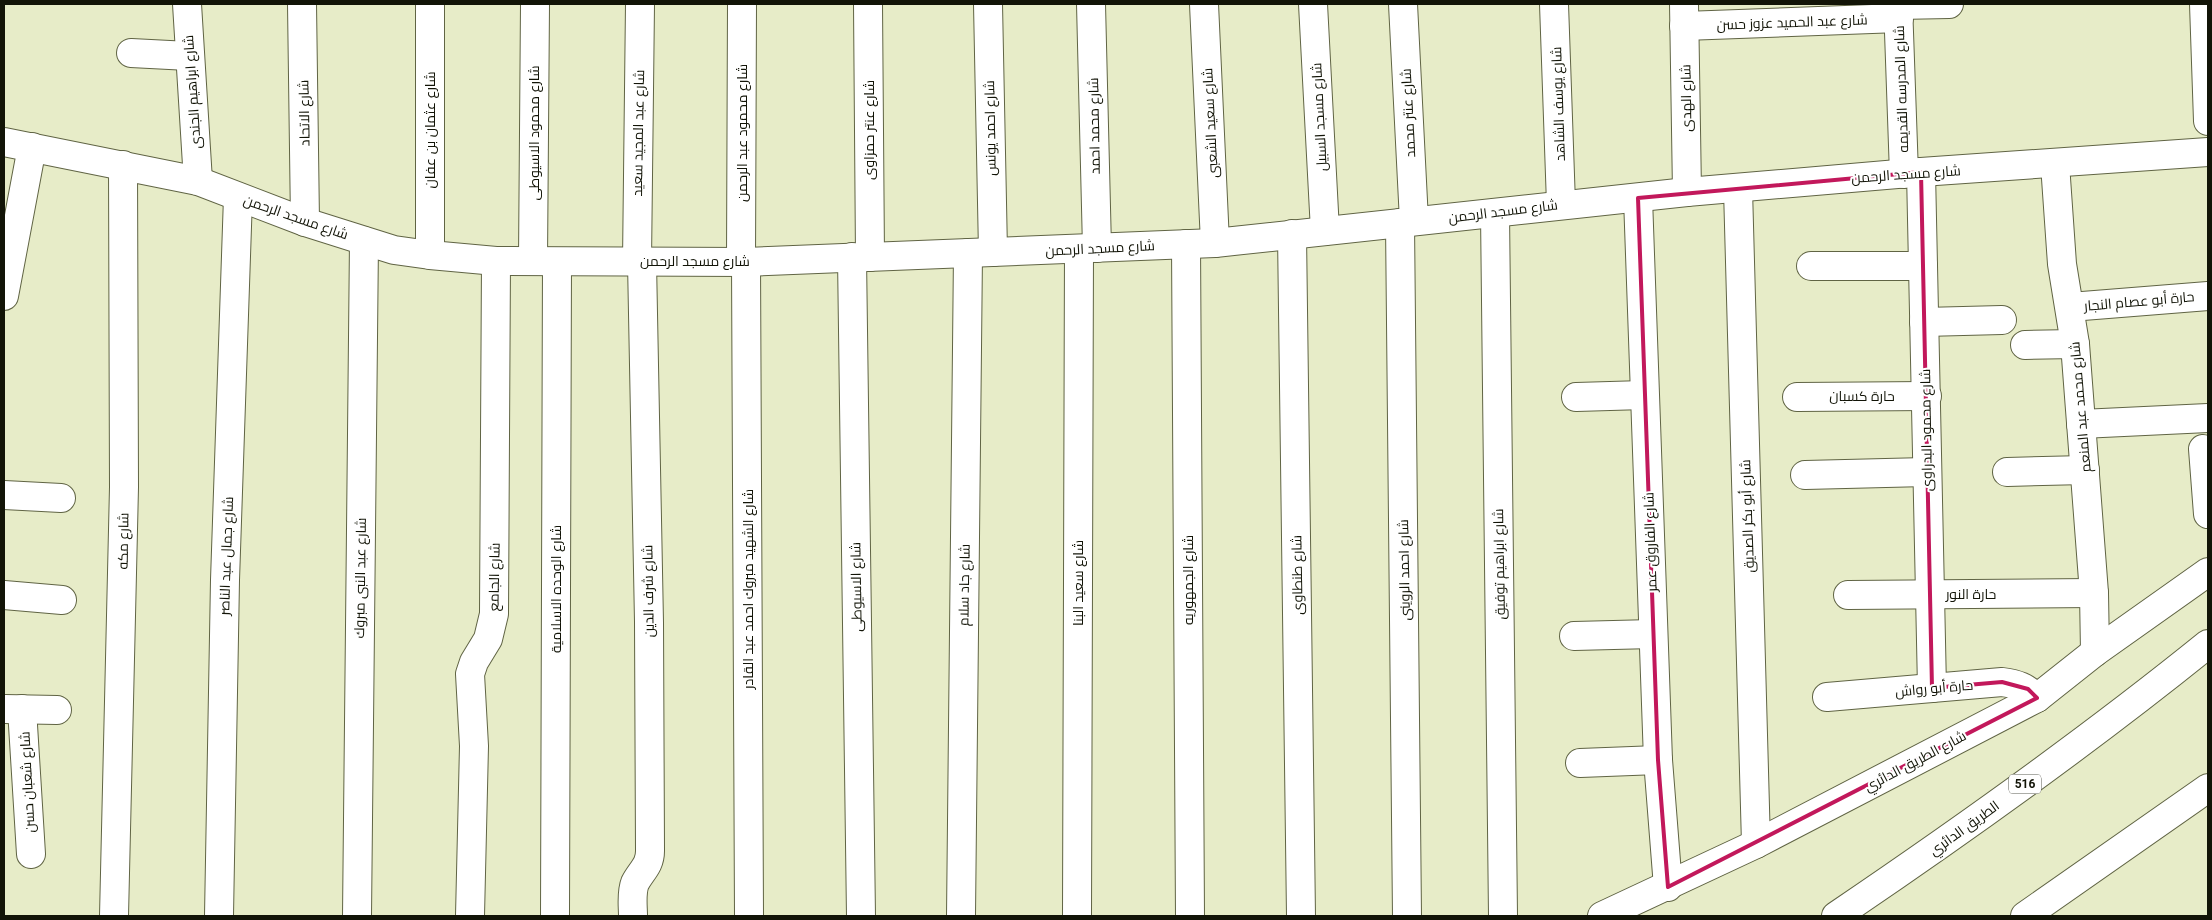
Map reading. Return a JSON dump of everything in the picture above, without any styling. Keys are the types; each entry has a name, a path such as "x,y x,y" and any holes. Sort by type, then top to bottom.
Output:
{"main road":[{"name":"شارع ابراهيم الجندى","path":"187,4 198,181"},
{"name":"شارع الاتحاد","path":"302,4 305,222"},
{"name":"شارع عثمان بن عفان","path":"430,4 430,256"},
{"name":"شارع محمود الاسيوطى","path":"535,4 545,261"},
{"name":"شارع عبد المجيد سعيد","path":"640,4 640,262"},
{"name":"شارع محمود عبد الرحمن","path":"742,4 744,262"},
{"name":"شارع عنتر حمزاوى","path":"861,257 868,4"},
{"name":"شارع احمد يونس","path":"980,253 988,4"},
{"name":"شارع محمد احمد","path":"1088,249 1092,4"},
{"name":"شارع سعيد الشعبى","path":"1204,4 1215,243"},
{"name":"شارع مسجد السبيل","path":"1313,4 1325,231"},
{"name":"شارع عنتر محمد","path":"1403,4 1407,222"},
{"name":"شارع يوسف الشاهد","path":"1554,4 1561,204"},
{"name":"شارع عبد الحميد عزوز حسن","path":"1684,15 1898,9 1949,4"},
{"path":"2204,4 2208,121"},
{"name":"شارع المدرسه القديمه","path":"1898,9 1913,173"},
{"name":"شارع الهدى","path":"1684,15 1687,192"},
{"path":"131,53 189,56"},
{"name":"شارع مسجد الرحمن","path":"4,142 198,181 305,222 394,250 430,256 496,262 744,262 1215,243 1495,213 1561,204 1687,192 1913,173 2208,152"},
{"path":"4,296 32,148"},
{"name":"شارع محمد عبد المنعم","path":"2055,164 2062,264 2075,344 2094,593 2095,652"},
{"name":"شارع مكه","path":"114,916 124,487 123,165"},
{"name":"شارع محمود البدراوى","path":"1913,173 1923,266 1932,688"},
{"name":"شارع أبو بكر الصديق","path":"1738,189 1756,844"},
{"name":"شارع جمال عبد الناصر","path":"219,916 225,570 238,197"},
{"name":"شارع الفاروق عمر","path":"1638,198 1658,760 1668,887"},
{"name":"شارع ابراهيم توفيق","path":"1495,213 1503,916"},
{"name":"شارع احمد الروينى","path":"1407,222 1407,916"},
{"name":"شارع طنطاوى","path":"1292,234 1301,916"},
{"name":"شارع عبد النبى مبروك","path":"357,916 364,241"},
{"name":"شارع الجمهوريه","path":"1186,244 1190,916"},
{"name":"شارع سعيد البنا","path":"1077,916 1088,249"},
{"name":"شارع جاد سلام","path":"962,916 980,253"},
{"name":"شارع الاسيوطى","path":"861,257 861,916"},
{"name":"شارع الوحده الاسلامية","path":"545,261 555,916"},
{"name":"شارع الجامع","path":"470,916 474,746 470,674 474,662 488,640 494,614 496,262"},
{"name":"شارع شرف الدين","path":"633,916 633,890 636,882 647,868 650,851 648,613 640,262"},
{"name":"شارع الشهيد مبروك احمد عبد القادر","path":"744,262 749,916"},
{"path":"1811,266 1923,266"},
{"name":"حارة أبو عصام النجار","path":"2070,307 2208,296"},
{"path":"1924,322 2002,320"},
{"path":"2025,345 2075,344"},
{"path":"1576,397 1644,395"},
{"name":"حارة كسبان","path":"1797,397 1926,396"},
{"path":"2081,424 2208,418"},
{"path":"2204,450 2208,514"},
{"path":"2007,472 2085,470"},
{"path":"1805,475 1926,472"},
{"path":"4,495 61,498"},
{"name":"شارع الطريق الدائري","path":"1602,916 1668,887 1756,844 2037,698 2095,652 2208,572"},
{"name":"حارة النور","path":"1848,595 2094,593"},
{"path":"4,595 62,600"},
{"path":"1574,636 1653,634"},
{"name":"الطريق الدائري","path":"1836,916 1928,854 2047,769 2208,644"},
{"name":"حارة أبو رواش","path":"1827,698 2002,682 2016,684 2028,689 2037,698"},
{"name":"شارع شعبان حسن","path":"31,854 13,709 57,710"},
{"path":"1580,763 1658,760"},
{"path":"2025,916 2208,788"}],"highlighted area":[{"path":"1921,172 1932,688 2002,682 2028,689 2037,698 1668,887 1658,760 1638,198"}]}
